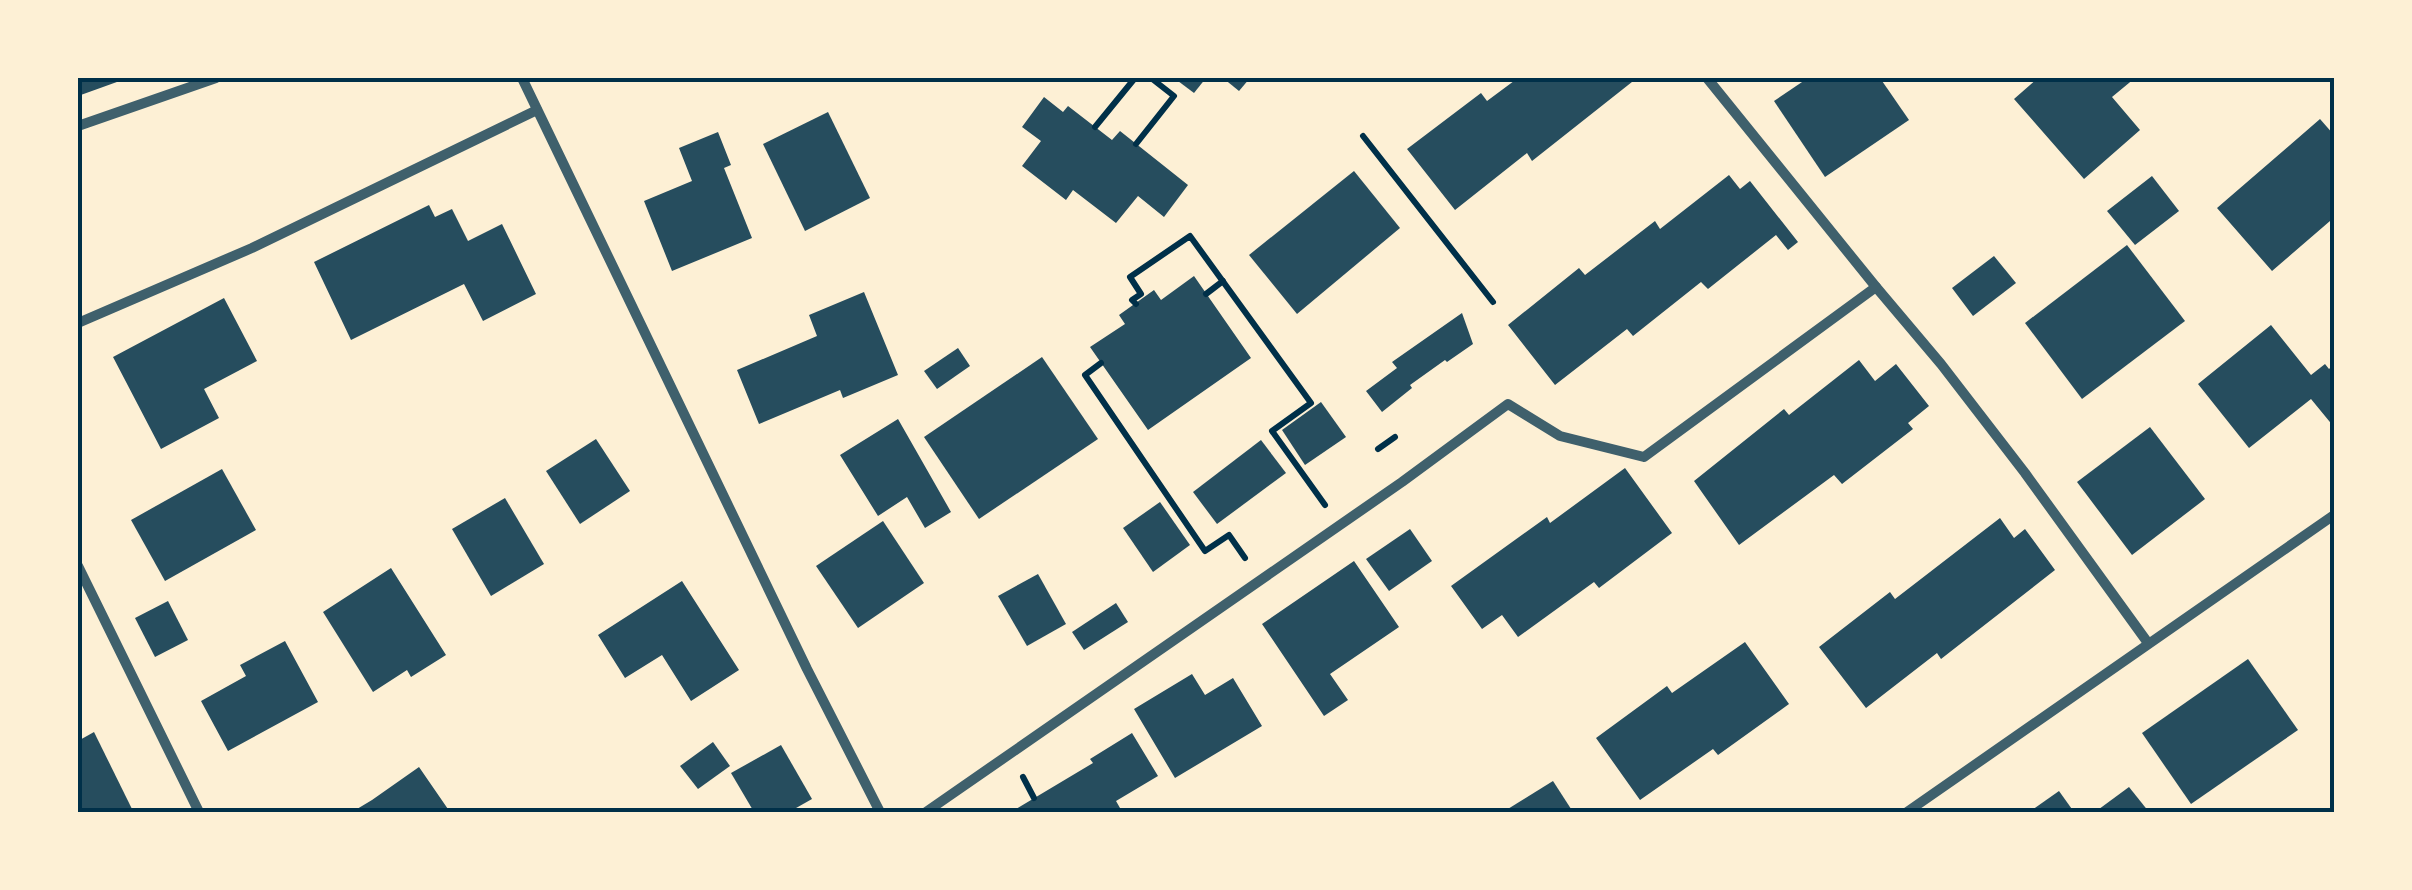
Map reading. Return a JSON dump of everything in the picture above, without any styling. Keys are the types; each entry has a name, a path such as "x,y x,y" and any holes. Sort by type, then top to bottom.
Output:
{"street":[{"path":"78,126 216,78"},
{"path":"522,78 806,669 880,812"},
{"path":"1706,78 1941,364 2148,643"},
{"path":"78,324 252,248 537,110"},
{"path":"926,812 1508,404 1560,436 1644,457 1876,287"},
{"path":"1907,812 2334,515"},
{"path":"78,566 199,812"}],"path":[{"path":"1096,127 1135,78"},
{"path":"1136,144 1174,96 1151,78"},
{"path":"1363,136 1493,302"},
{"path":"1136,304 1132,300 1141,294 1130,276 1190,236 1310,402 1272,431 1339,524"},
{"path":"1206,294 1222,281"},
{"path":"1101,363 1085,375 1205,550 1221,540"},
{"path":"1378,449 1395,437"}],"building":[{"path":"78,78 128,78 78,96"},
{"path":"1174,78 1206,78 1194,93"},
{"path":"1223,78 1250,78 1239,91"},
{"path":"1518,78 1637,78 1532,161 1527,153 1455,210 1407,149 1481,93 1487,101"},
{"path":"1808,78 1880,78 1909,120 1825,177 1774,101"},
{"path":"2038,78 2135,78 2112,97 2140,130 2084,179 2014,99"},
{"path":"1044,97 1063,112 1068,106 1112,140 1120,131 1188,185 1164,217 1138,196 1116,223 1073,190 1066,200 1022,166 1041,141 1022,127"},
{"path":"828,112 870,198 805,231 763,144"},
{"path":"2320,119 2334,135 2334,226 2330,221 2272,271 2217,208"},
{"path":"718,132 731,165 724,168 752,238 672,271 644,201 692,181 679,148"},
{"path":"1354,171 1400,228 1297,314 1249,255"},
{"path":"1729,175 1740,189 1750,181 1798,242 1788,250 1776,235 1708,289 1701,282 1633,336 1627,329 1555,385 1508,325 1579,268 1585,275 1655,221 1660,229"},
{"path":"2152,176 2179,211 2135,245 2107,211"},
{"path":"429,205 435,217 452,209 468,241 502,224 536,294 483,321 464,284 351,340 314,262"},
{"path":"2127,245 2185,321 2082,399 2025,323"},
{"path":"1994,256 2016,283 1973,316 1952,288"},
{"path":"1194,276 1251,358 1148,430 1090,347 1125,324 1119,315 1154,290 1161,300"},
{"path":"864,292 898,375 843,398 840,390 759,424 737,370 817,336 809,315"},
{"path":"224,298 257,361 204,389 219,418 161,449 113,357"},
{"path":"1462,313 1473,344 1410,385 1412,388 1382,412 1366,391 1397,368 1392,362"},
{"path":"2271,325 2311,375 2325,364 2329,369 2334,364 2334,427 2311,399 2249,448 2198,384"},
{"path":"958,348 970,366 937,389 924,371"},
{"path":"1042,357 1098,439 979,519 924,437"},
{"path":"1859,360 1875,381 1896,364 1929,406 1908,423 1913,429 1842,484 1834,475 1739,545 1694,481 1784,409 1789,415"},
{"path":"1321,402 1346,437 1305,465 1282,430"},
{"path":"898,419 951,512 925,528 907,497 878,516 840,455"},
{"path":"2150,427 2205,499 2132,555 2077,482"},
{"path":"596,439 630,491 580,524 546,471"},
{"path":"1261,440 1286,473 1217,524 1193,492"},
{"path":"1625,468 1672,533 1599,588 1594,582 1518,637 1502,615 1482,629 1451,586 1547,517 1550,523"},
{"path":"222,469 256,530 165,581 131,520"},
{"path":"505,498 544,564 491,596 452,529"},
{"path":"1160,502 1190,545 1153,572 1123,528"},
{"path":"2000,518 2014,538 2025,529 2055,570 1941,659 1937,653 1866,708 1819,647 1890,592 1895,599"},
{"path":"883,521 924,583 858,628 816,566"},
{"path":"1410,529 1432,561 1389,591 1366,559"},
{"path":"1354,561 1399,627 1330,674 1348,700 1324,716 1262,624"},
{"path":"391,568 446,655 411,677 407,670 373,692 323,612"},
{"path":"1038,574 1066,624 1027,646 998,596"},
{"path":"682,581 739,670 691,701 662,655 625,678 598,635"},
{"path":"168,601 188,640 155,657 135,618"},
{"path":"1116,603 1128,622 1084,650 1072,632"},
{"path":"285,641 318,702 228,751 201,701 246,676 240,665"},
{"path":"1745,642 1789,704 1718,755 1713,749 1640,800 1596,738 1667,686 1672,693"},
{"path":"2248,659 2298,730 2191,804 2142,733"},
{"path":"1192,674 1205,695 1233,678 1262,726 1175,778 1134,709"},
{"path":"94,732 132,809 78,812 78,741"},
{"path":"1132,733 1158,776 1116,801 1120,808 1112,812 1011,812 1093,763 1090,759"},
{"path":"713,742 730,766 698,789 680,766"},
{"path":"781,745 812,799 789,812 754,812 731,773"},
{"path":"419,767 450,812 352,812 372,800"},
{"path":"1553,781 1573,812 1503,812"},
{"path":"2129,787 2149,812 2095,812"},
{"path":"2059,791 2074,812 2029,812"}]}
